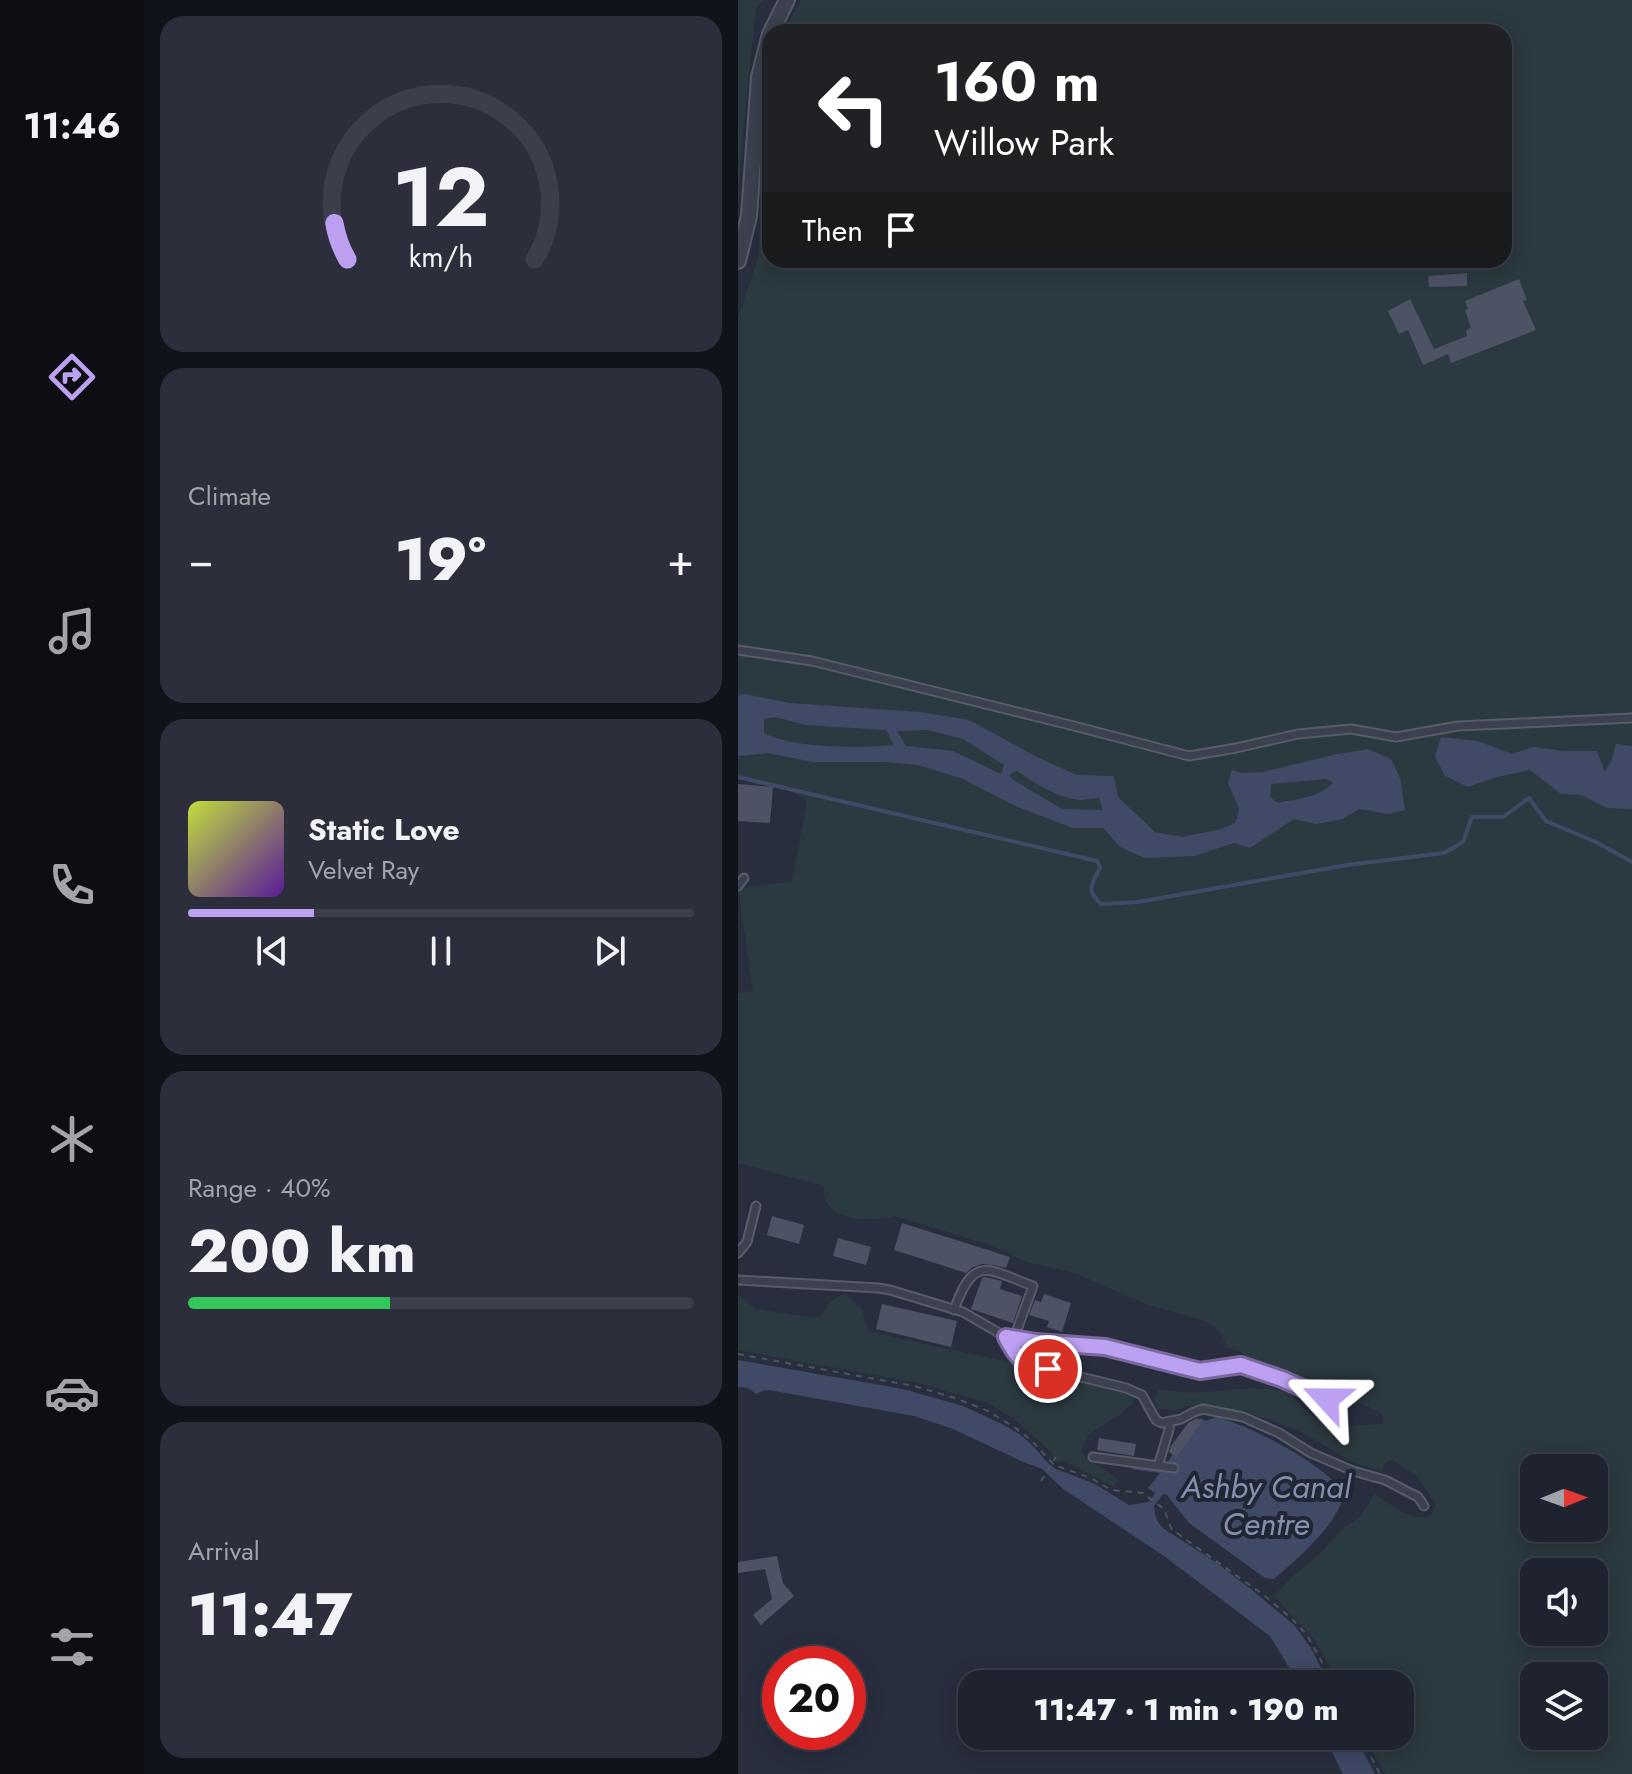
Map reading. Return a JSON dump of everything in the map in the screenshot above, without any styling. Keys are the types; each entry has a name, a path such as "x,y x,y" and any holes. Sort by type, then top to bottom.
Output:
{"street":[{"path":"775,24 787,0"},
{"path":"738,261 749,216 762,65"}],"lane":[{"path":"738,650 812,661 1189,756 1298,734 1351,729 1396,737 1458,726 1632,718"},
{"path":"738,886 744,878"},
{"path":"738,1253 747,1242 756,1206"},
{"path":"954,1310 965,1284 977,1272 993,1271 1033,1286 1010,1337 1017,1357 1024,1363 1126,1388 1142,1395 1156,1420 1162,1423 1203,1409 1243,1417 1325,1459 1385,1480 1418,1497 1424,1506"},
{"path":"738,1280 878,1288 963,1312 1010,1337 1105,1347 1200,1371 1241,1365 1327,1399"},
{"path":"1158,1466 1170,1421"},
{"path":"1093,1457 1174,1468"}],"path":[{"path":"738,1354 914,1386 955,1398 988,1411 1014,1427 1054,1465 1091,1478 1111,1490 1143,1493 1160,1504 1174,1531 1292,1619 1307,1635 1326,1670"},
{"path":"1041,1481 1056,1457"},
{"path":"1367,1750 1380,1774"}],"shaded area":[{"path":"738,0 763,0 756,8 738,207"},
{"path":"801,0 1632,0 1632,1774 1385,1774 1372,1750 1414,1750 1414,1670 1331,1670 1317,1643 1274,1596 1342,1529 1359,1518 1375,1494 1416,1517 1431,1516 1436,1504 1417,1476 1392,1460 1386,1462 1382,1471 1354,1463 1298,1430 1258,1416 1210,1404 1186,1406 1179,1410 1159,1409 1153,1401 1159,1389 1190,1393 1252,1388 1289,1391 1310,1413 1330,1424 1383,1424 1382,1414 1277,1372 1227,1347 1220,1332 1206,1321 1149,1305 1075,1273 1027,1262 991,1245 895,1216 873,1219 849,1217 830,1207 824,1186 738,1163 738,993 753,991 738,888 792,882 807,801 782,787 738,777 738,319 758,258 762,192 762,268 1512,268 1512,24 788,24"},
{"path":"845,1293 862,1309 868,1331 1036,1368 1134,1397 1132,1404 1121,1414 1089,1434 1081,1452 1117,1479 1114,1487 1064,1461 1058,1462 1015,1420 986,1402 919,1383 738,1350 738,1295 756,1309 814,1318 820,1317 832,1300"}],"water":[{"path":"745,694 790,703 919,712 969,720 1077,775 1114,776 1118,797 1155,832 1182,837 1222,829 1236,822 1239,809 1228,783 1232,770 1241,773 1263,772 1368,749 1391,759 1400,778 1405,810 1389,814 1359,809 1343,819 1316,824 1294,819 1250,848 1234,843 1194,856 1145,858 1120,847 1103,828 1073,828 1015,806 963,779 918,765 813,762 768,753 738,756 738,696","holes":["775,717 806,725 886,730 894,745 846,747 792,742 764,733 764,719","928,730 963,739 1004,765 1001,774 953,751 906,746 897,731","1017,771 1062,796 1079,800 1099,798 1103,810 1062,809 1009,775","1325,779 1333,782 1316,794 1278,803 1270,797 1271,784"]},
{"path":"1441,737 1478,741 1512,754 1533,747 1597,751 1605,772 1616,744 1632,746 1632,809 1607,808 1582,795 1561,794 1530,770 1468,787 1445,776 1435,756"},
{"name":"Ashby Canal Centre","path":"738,1360 903,1389 963,1406 1019,1434 1056,1469 1095,1484 1129,1505 1149,1502 1155,1493 1148,1488 1160,1473 1132,1469 1134,1461 1166,1464 1200,1418 1206,1421 1216,1417 1249,1429 1284,1446 1343,1489 1337,1512 1328,1525 1274,1579 1265,1578 1189,1523 1166,1494 1154,1506 1155,1512 1164,1529 1214,1561 1294,1625 1322,1670 1291,1670 1270,1636 1164,1556 1063,1489 1042,1469 953,1429 914,1416 769,1390 756,1394 748,1388 738,1387"},
{"path":"1331,1750 1362,1750 1375,1774 1343,1774"}],"building":[{"path":"1467,273 1467,286 1429,287 1428,276"},
{"path":"1519,279 1527,300 1523,301 1536,330 1451,363 1448,354 1423,365 1408,330 1399,334 1388,311 1410,299 1434,349 1467,336 1466,330 1471,328 1465,301"},
{"path":"738,784 773,787 770,823 738,821"},
{"path":"772,1216 804,1225 799,1244 767,1235"},
{"path":"902,1223 1010,1257 1006,1268 982,1264 966,1273 894,1250"},
{"path":"838,1238 871,1247 866,1265 833,1256"},
{"path":"985,1277 1002,1281 1000,1289 1022,1296 1013,1323 971,1309"},
{"path":"1044,1294 1071,1303 1062,1332 1047,1327 1049,1321 1029,1315 1035,1300 1041,1302"},
{"path":"882,1304 957,1321 951,1347 876,1329"},
{"path":"1197,1418 1202,1422 1176,1457 1169,1452 1171,1446 1188,1423"},
{"path":"1099,1438 1136,1444 1134,1456 1097,1450"},
{"path":"777,1556 783,1583 794,1596 761,1625 753,1615 772,1599 765,1569 738,1573 738,1562"}],"waterway":[{"path":"738,777 1097,861 1100,868 1092,891 1101,904 1138,902 1347,865 1444,853 1463,842 1472,817 1503,817 1529,798 1546,821 1596,842 1632,862"}],"route":[{"path":"1048,1369 1024,1363 1006,1337 1105,1347 1200,1371 1241,1365 1327,1399"}]}
